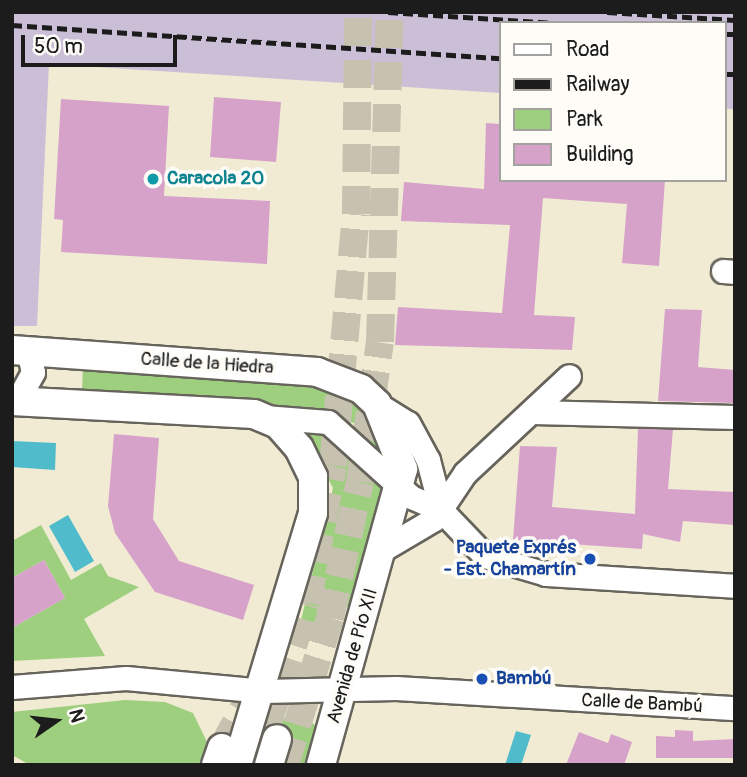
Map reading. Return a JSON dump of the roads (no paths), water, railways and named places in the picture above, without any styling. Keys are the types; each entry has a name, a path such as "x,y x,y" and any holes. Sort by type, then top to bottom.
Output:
{"main road":[{"name":"Calle de la Hiedra","path":"20,350 317,372 361,389 377,404 399,447 400,488 385,548"},
{"name":"Calle de la Hiedra","path":"15,401 264,416"},
{"path":"225,759 263,691 315,494 299,448 264,416"},
{"name":"Avenida de Pío XII","path":"321,765 339,692 385,548"}],"street":[{"name":"Calle de la Hiedra","path":"15,401 33,372 20,350"},
{"path":"385,548 441,510 465,473 569,376"},
{"name":"Calle de la Hiedra","path":"377,404 408,423 428,460 441,510 456,532 485,556 546,574 735,586"},
{"path":"533,412 735,417"},
{"name":"Calle de la Hiedra","path":"264,416 328,422 400,488 425,507 441,510"},
{"name":"Calle de Bambú","path":"12,687 126,678 263,691 339,692 396,688 735,708"}],"water":[{"path":"12,441 56,443 55,470 12,467"},
{"path":"68,515 94,561 75,572 49,526"},
{"path":"516,731 531,735 521,765 505,765"}],"tunnel":[{"path":"254,765 307,603 333,466 356,214 358,12"},
{"path":"285,765 330,618 360,482 380,342 390,12"},
{"path":"222,748 256,686"}],"railway":[{"path":"388,12 522,21"},
{"path":"607,12 735,20"},
{"path":"12,25 498,58"},
{"path":"726,34 735,34"},
{"path":"726,74 735,74"}],"place":[{"name":"Caracola 20","path":"153,179"},
{"name":"Paquete Exprés - Est. Chamartín","path":"590,559"},
{"name":"Bambú","path":"482,679"}]}
